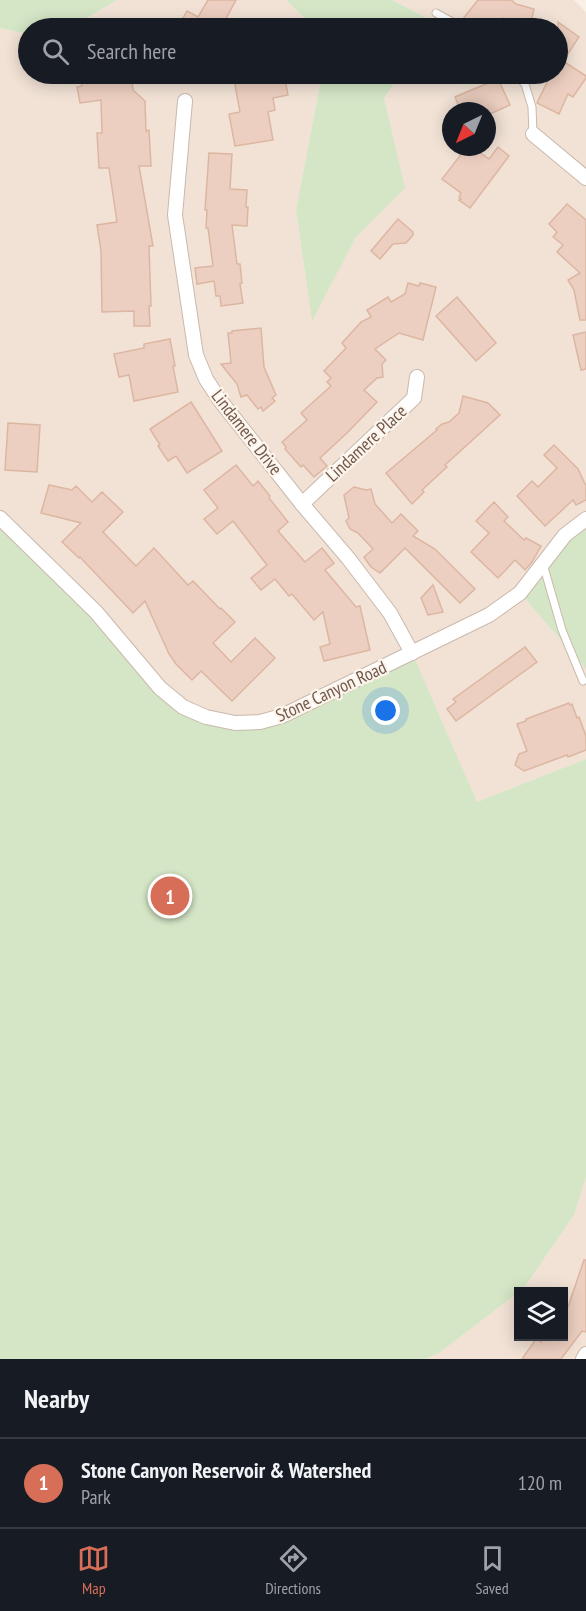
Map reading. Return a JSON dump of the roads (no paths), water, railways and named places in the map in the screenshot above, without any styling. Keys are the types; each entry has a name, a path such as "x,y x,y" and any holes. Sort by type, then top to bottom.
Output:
{"street":[{"name":"Lindamere Drive","path":"185,101 175,215 196,355 206,379 219,399 390,613 412,653"},
{"path":"533,134 586,178"},
{"name":"Lindamere Place","path":"302,504 414,398 417,377"},
{"name":"Stone Canyon Road","path":"0,518 96,612 160,688 183,707 206,717 235,723 260,722 282,716 489,615 520,593 565,535 586,519"},
{"path":"583,1359 586,1354"}],"lane":[{"path":"436,13 445,18"},
{"path":"525,84 532,107 533,134"},
{"path":"543,563 562,630 583,681"}],"place":[{"name":"Stone Canyon Reservoir & Watershed","path":"170,896"}]}
